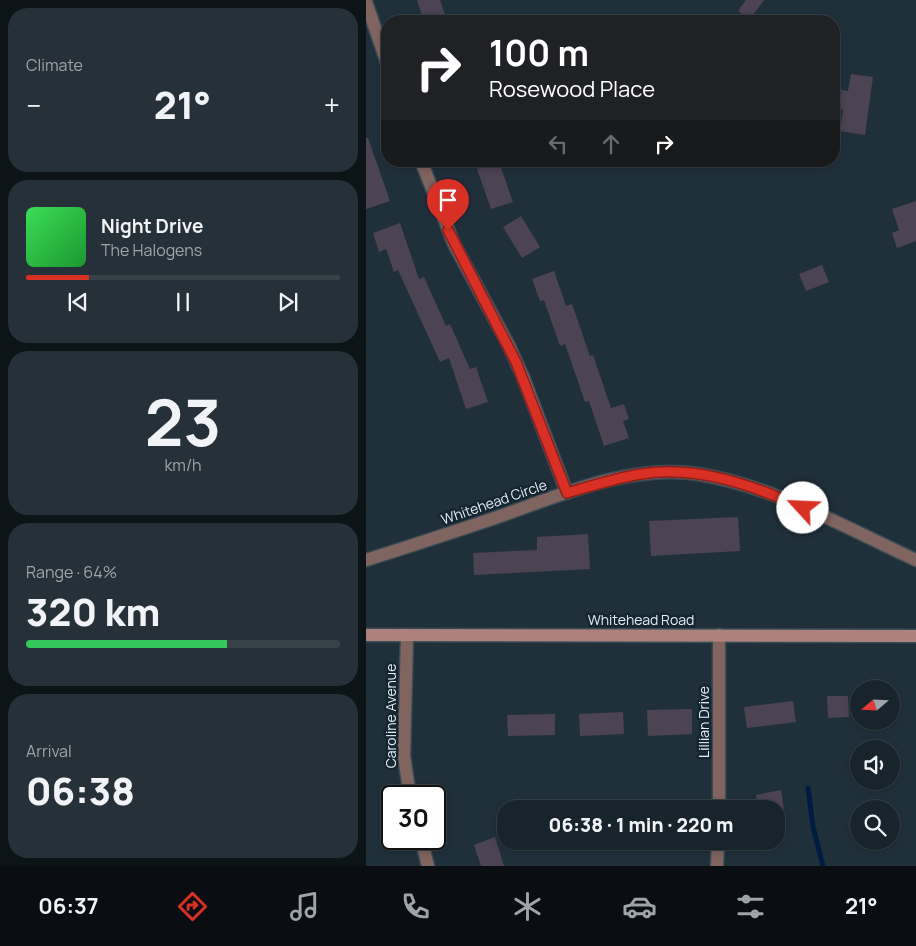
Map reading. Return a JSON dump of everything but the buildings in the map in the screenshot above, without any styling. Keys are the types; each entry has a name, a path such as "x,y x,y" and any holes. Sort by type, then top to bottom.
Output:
{"main road":[{"name":"Whitehead Road","path":"366,635 916,636"}],"street":[{"path":"366,2 381,46"},
{"path":"424,167 454,244 509,346 523,377 567,493"},
{"name":"Whitehead Circle","path":"366,560 617,478 670,472 704,475 744,484 770,493 916,560"},
{"name":"Caroline Avenue","path":"407,635 404,756 408,785"},
{"name":"Lillian Drive","path":"718,800 719,635"},
{"path":"424,850 428,866"},
{"path":"717,866 718,850"}],"waterway":[{"path":"808,788 813,827 823,866"}],"route":[{"path":"448,230 509,346 523,377 567,493 617,478 670,472 696,474 744,484 803,508"}]}
